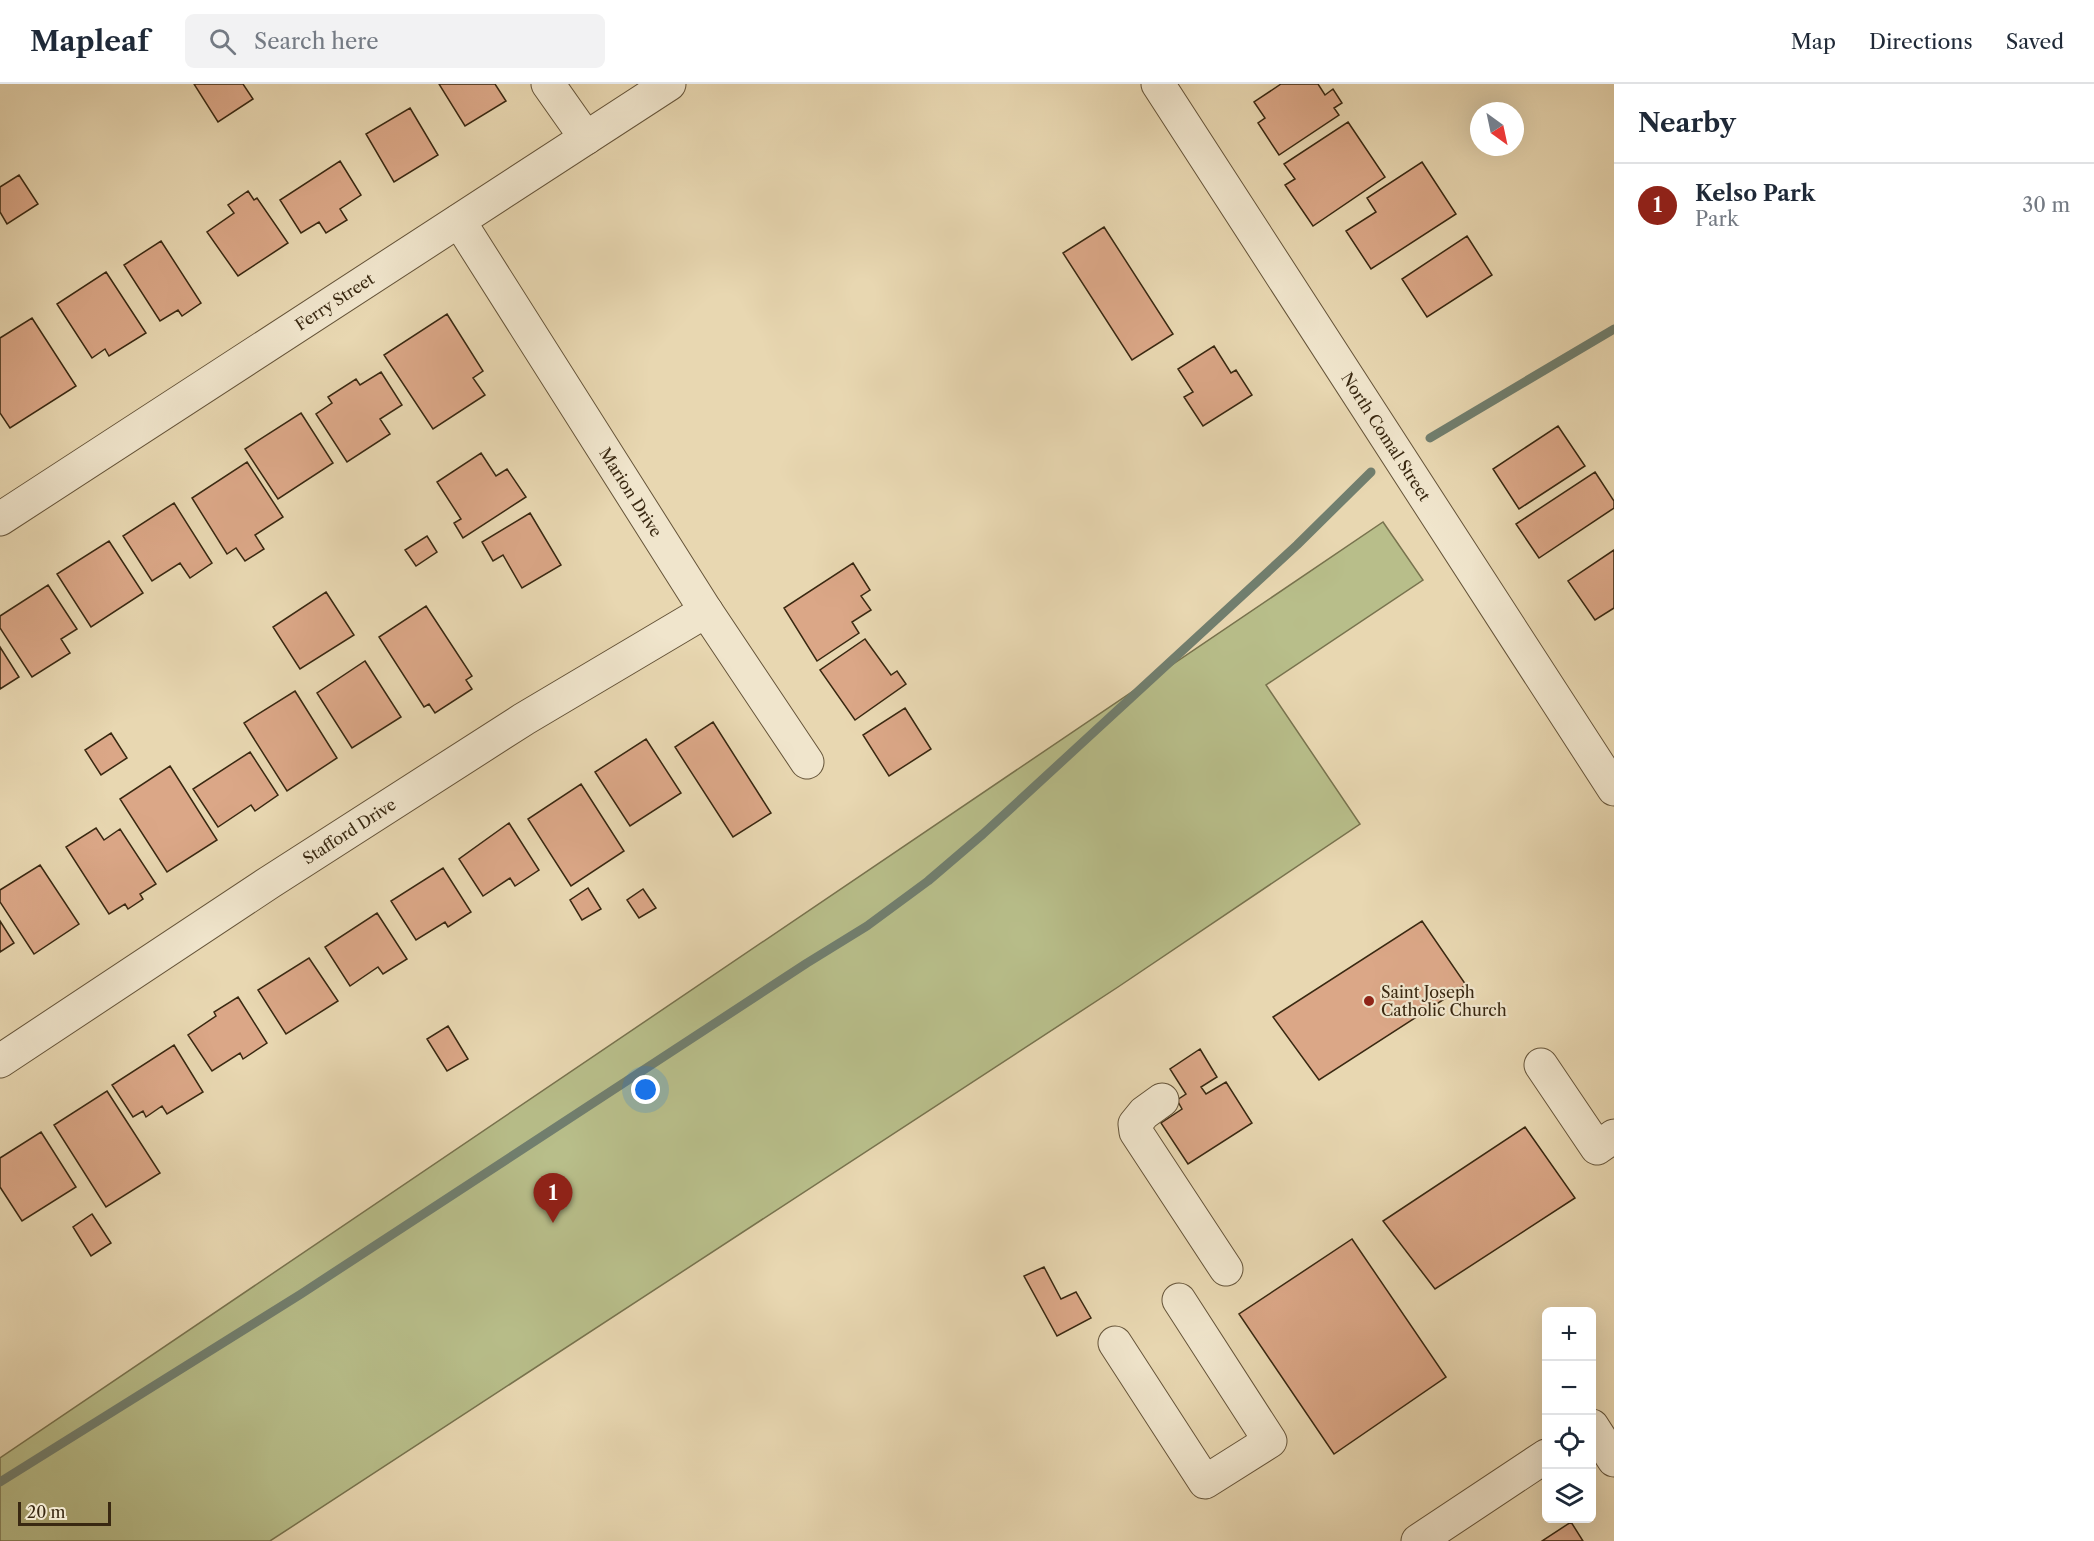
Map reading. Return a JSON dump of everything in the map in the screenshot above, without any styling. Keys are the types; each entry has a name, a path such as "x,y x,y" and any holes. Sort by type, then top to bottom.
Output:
{"street":[{"path":"548,84 586,138"},
{"name":"Ferry Street","path":"0,519 669,84"},
{"name":"North Comal Street","path":"1158,84 1614,789"},
{"name":"Marion Drive","path":"459,220 706,611 807,762"},
{"name":"Stafford Drive","path":"0,1061 270,882 515,725 706,611"},
{"path":"1541,1065 1597,1148 1614,1136"},
{"path":"1162,1100 1144,1113 1135,1124 1136,1132 1226,1269"},
{"path":"1115,1342 1205,1482 1270,1441 1179,1300"},
{"path":"1596,1423 1614,1412"},
{"path":"1596,1432 1614,1460"},
{"path":"1418,1541 1542,1459"}],"green space":[{"path":"1383,522 1423,580 1266,685 1360,824 1118,987 270,1541 0,1541 0,1458"}],"building":[{"path":"194,84 243,84 253,99 218,122"},
{"path":"439,84 495,84 506,101 465,126"},
{"path":"1281,84 1318,84 1325,95 1333,89 1342,103 1334,108 1339,115 1279,155 1258,123 1265,118 1254,102"},
{"path":"410,108 438,155 394,182 366,134"},
{"path":"1348,122 1385,177 1313,226 1285,185 1295,179 1284,164"},
{"path":"340,161 361,195 340,209 347,220 326,233 319,222 301,233 280,200"},
{"path":"1422,162 1456,214 1371,269 1346,231 1376,212 1367,198"},
{"path":"19,175 38,204 7,224 0,212 0,187"},
{"path":"248,191 254,200 257,198 288,243 238,276 207,232 234,213 228,205"},
{"path":"1104,227 1173,334 1132,360 1063,253"},
{"path":"1467,236 1492,275 1427,317 1402,279"},
{"path":"161,241 201,303 182,316 178,310 160,321 124,265"},
{"path":"106,272 146,333 109,356 105,349 92,358 57,304"},
{"path":"447,314 483,371 473,378 485,395 433,429 384,355"},
{"path":"32,318 76,386 10,428 0,413 0,338"},
{"path":"1214,346 1231,373 1236,370 1252,395 1203,426 1184,397 1193,392 1178,369"},
{"path":"381,372 402,405 380,419 390,434 347,462 316,414 332,403 328,397 356,379 360,385"},
{"path":"301,413 333,463 278,499 245,449"},
{"path":"1558,426 1585,466 1519,509 1493,469"},
{"path":"481,453 496,476 507,469 526,497 463,538 454,523 461,519 437,482"},
{"path":"247,462 283,517 255,535 264,549 245,561 236,548 227,554 192,498"},
{"path":"1595,472 1614,501 1614,508 1539,558 1516,524"},
{"path":"174,503 212,563 190,578 180,563 152,581 123,536"},
{"path":"530,513 561,565 522,588 503,555 493,561 482,542"},
{"path":"427,536 437,552 416,566 405,550"},
{"path":"109,541 143,593 91,627 57,574"},
{"path":"1614,550 1614,608 1595,620 1568,581"},
{"path":"853,563 870,590 861,596 871,610 852,622 859,633 817,661 784,608"},
{"path":"48,585 77,629 61,639 70,653 32,677 0,628 0,616"},
{"path":"326,592 354,635 300,669 273,627"},
{"path":"426,606 472,676 466,680 472,689 435,713 429,704 424,707 379,637"},
{"path":"865,639 891,675 897,671 906,684 855,720 820,670"},
{"path":"0,647 19,677 0,689"},
{"path":"365,661 401,717 352,748 317,693"},
{"path":"295,691 337,758 287,791 244,723"},
{"path":"905,708 931,749 889,776 863,735"},
{"path":"713,722 771,813 733,837 675,747"},
{"path":"111,733 127,758 101,775 85,750"},
{"path":"646,739 681,793 630,826 595,772"},
{"path":"250,752 278,795 255,811 251,805 218,827 193,789"},
{"path":"170,766 217,840 167,872 120,799"},
{"path":"581,784 624,851 571,886 528,819"},
{"path":"509,823 539,870 515,886 510,878 483,896 459,859"},
{"path":"96,828 104,840 120,829 156,884 140,894 143,899 128,909 125,904 109,914 66,847"},
{"path":"40,865 79,924 34,954 0,902 0,890"},
{"path":"443,868 471,912 448,927 445,922 416,940 391,901"},
{"path":"588,888 601,909 582,920 570,900"},
{"path":"643,889 656,908 639,918 627,900"},
{"path":"377,913 407,959 383,974 378,967 350,986 325,947"},
{"path":"0,921 14,943 0,952"},
{"name":"Saint Joseph Catholic Church","path":"1422,921 1466,985 1319,1080 1273,1017"},
{"path":"309,958 338,1001 286,1034 258,990"},
{"path":"238,997 267,1043 243,1059 240,1053 212,1071 188,1035 216,1016 214,1012"},
{"path":"448,1026 468,1059 447,1071 427,1039"},
{"path":"174,1045 203,1092 167,1114 162,1106 146,1117 143,1111 133,1117 112,1085"},
{"path":"1200,1049 1217,1077 1201,1087 1206,1094 1226,1082 1252,1123 1188,1164 1161,1123 1182,1109 1177,1100 1186,1094 1170,1069"},
{"path":"107,1091 160,1173 106,1207 54,1125"},
{"path":"1525,1127 1575,1198 1435,1289 1383,1221"},
{"path":"41,1132 76,1187 22,1221 0,1187 0,1158"},
{"path":"92,1214 111,1243 91,1256 73,1227"},
{"path":"1352,1239 1446,1377 1334,1454 1239,1314"},
{"path":"1044,1267 1061,1299 1076,1292 1091,1318 1057,1336 1024,1276"},
{"path":"1572,1523 1583,1541 1542,1541"}],"waterway":[{"path":"1430,438 1614,329"},
{"path":"0,1482 301,1294 867,926 928,881 983,834 1297,545 1371,472"}],"place":[{"name":"Saint Joseph Catholic Church","path":"1369,1001"},
{"name":"Kelso Park","path":"553,1223"}]}
